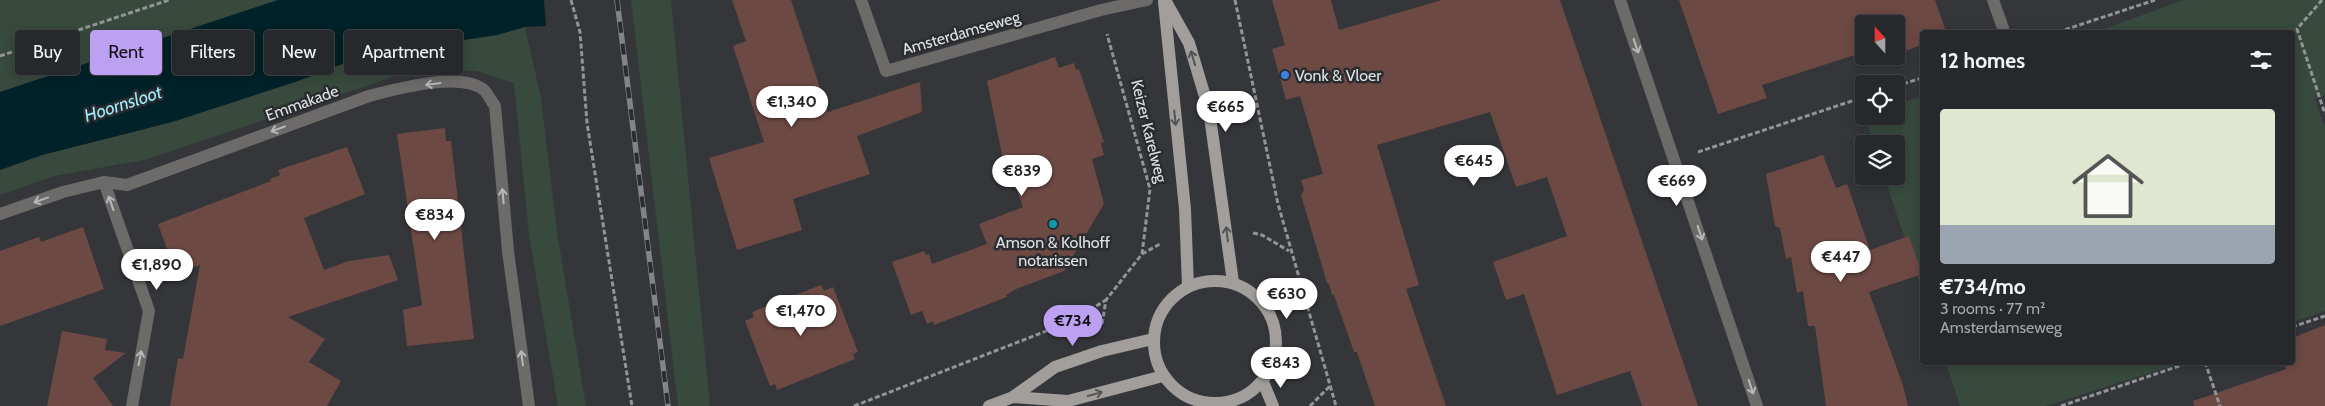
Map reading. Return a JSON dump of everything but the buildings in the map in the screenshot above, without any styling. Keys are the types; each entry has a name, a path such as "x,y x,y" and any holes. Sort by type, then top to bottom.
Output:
{"main road":[{"path":"1164,0 1188,44 1209,110 1233,282"},
{"path":"1164,0 1185,209 1188,286"},
{"path":"1210,280 1233,282 1255,294 1270,312 1277,336 1275,361 1263,382 1243,398 1219,405 1188,398 1163,376 1155,359 1153,339 1163,308 1188,286 1210,280"},
{"path":"989,406 1013,397 1055,368 1102,352 1153,339"},
{"path":"1013,397 1068,401 1163,376"},
{"path":"1263,382 1273,406"}],"street":[{"name":"Amsterdamseweg","path":"860,0 886,71 1100,10 1147,0"},
{"path":"1620,0 1676,160 1758,406"},
{"path":"1993,0 2003,28"},
{"name":"Emmakade","path":"0,214 63,192 104,182 127,185 369,96 396,89 455,80 473,84 485,91 495,106 508,251 529,406"},
{"path":"104,182 149,311 132,406"}],"path":[{"path":"0,56 169,0"},
{"path":"571,0 580,32 587,123 632,406"},
{"path":"1234,0 1278,204 1336,406"},
{"path":"2064,30 2155,0"},
{"path":"2322,0 2297,29 2325,114"},
{"name":"Keizer Karelweg","path":"1100,10 1150,189 1142,254 1106,300 1102,318 1102,352"},
{"path":"1905,83 1920,79"},
{"path":"1676,160 1855,100"},
{"path":"854,406 1072,321 1106,300"},
{"path":"2295,327 2325,316"},
{"path":"2061,406 2182,365"},
{"path":"2206,365 2220,406"},
{"path":"1310,406 1330,386"}],"green space":[{"path":"0,0 278,0 187,30 172,30 172,35 162,38 162,30 90,30 90,62 80,66 80,30 15,30 15,75 51,75 0,92"},
{"path":"631,0 671,0 710,406 678,406"},
{"path":"2184,0 2325,0 2325,95 2315,99 2325,127 2325,311 2295,321 2295,30 2101,30"},
{"path":"525,27 541,98 557,231 586,406 558,406 529,235 514,83 477,71 463,71 463,40 497,35"},
{"path":"344,63 344,75 399,75 144,160 54,176 0,195 0,170 42,155 172,122 314,75 334,75 334,67"},
{"path":"1920,97 1920,285 1887,185 1905,185 1905,135 1871,135 1868,125 1905,125 1905,102"},
{"path":"1947,365 2175,365 2046,406 1960,406"}],"water":[{"name":"Hoornsloot","path":"278,0 544,0 546,26 525,27 497,35 463,40 463,30 344,30 344,63 334,67 334,30 264,30 264,75 314,75 172,122 42,155 0,170 0,92 51,75 80,75 80,66 90,62 90,75 162,75 162,38 172,35 172,75 254,75 254,30 187,30"}],"railway":[{"path":"617,0 668,406"}],"place":[{"name":"Vonk & Vloer","path":"1285,75"},
{"name":"Amson & Kolhoff notarissen","path":"1053,224"}]}
